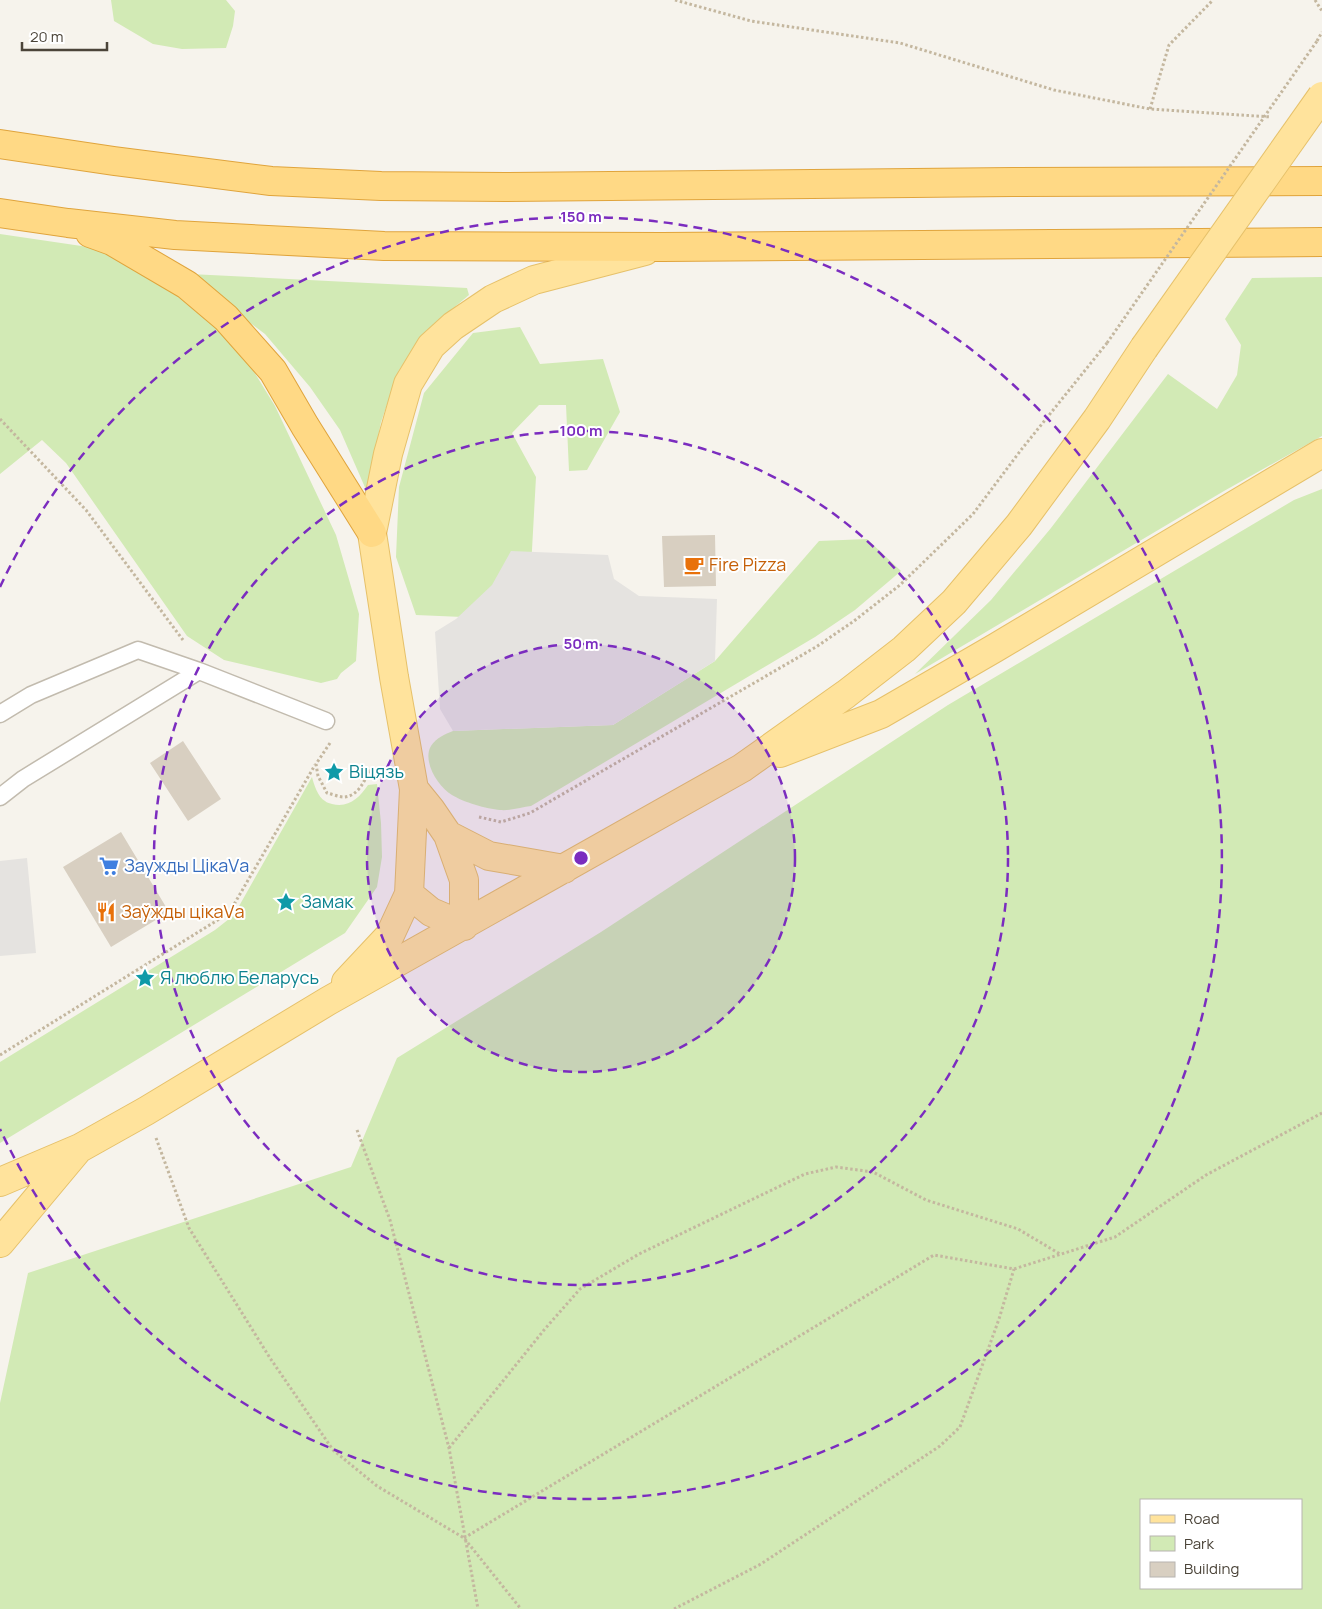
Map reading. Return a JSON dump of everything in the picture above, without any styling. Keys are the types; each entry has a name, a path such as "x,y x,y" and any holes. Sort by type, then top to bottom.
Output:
{"highway":[{"path":"0,144 114,162 271,181 381,186 515,187 1322,181"},
{"path":"0,214 175,235 384,246 662,247 1322,242"},
{"path":"68,223 112,241 187,285 226,318 273,371 372,533"}],"main road":[{"path":"0,1182 80,1148 146,1111 328,1001 742,768 861,683 904,649 954,602 1019,526 1097,419 1144,348 1322,96"},
{"path":"328,1001 390,935 409,894 414,789 394,677 372,533 388,454 408,384 431,346 453,326 493,299 534,280 662,247"},
{"path":"742,768 881,714 1322,453"},
{"path":"414,789 448,835 464,880 464,926"},
{"path":"448,835 489,856 564,869"},
{"path":"409,894 431,912 464,926"},
{"path":"0,1243 80,1148"}],"lane":[{"path":"0,714 31,695 138,650 199,671 326,721"},
{"path":"0,797 23,779 199,671"}],"path":[{"path":"675,0 751,21 900,43 1054,90 1150,109 1274,117"},
{"path":"1150,109 1169,45 1213,0"},
{"path":"1315,0 1322,11"},
{"path":"474,816 501,822 530,813 816,647 854,621 900,585 973,514 1107,343 1322,32"},
{"path":"0,419 86,510 187,646"},
{"path":"0,1055 229,913 316,764 331,742 326,721"},
{"path":"316,764 318,776 328,793 344,797 356,793 364,784 369,772 414,789"},
{"path":"146,1111 189,1228 270,1358 333,1450 377,1486 464,1538 521,1609"},
{"path":"464,1538 934,1255 1014,1269 1114,1237 1206,1175 1322,1113"},
{"path":"357,1130 390,1220 449,1448 478,1609"},
{"path":"449,1448 544,1330 580,1289 639,1254 805,1174 836,1167 873,1172 926,1200 1018,1229 1061,1254"},
{"path":"674,1609 761,1564 940,1446 960,1427 999,1320 1014,1269"}],"green space":[{"path":"111,0 226,0 235,11 233,26 226,48 182,49 153,44 114,21"},
{"path":"0,234 95,248 136,265 194,304 240,349 275,406 336,535 359,614 356,661 341,673 337,679 321,683 224,660 187,636 66,463 42,440 0,474"},
{"path":"190,274 467,288 469,295 426,331 399,370 381,422 367,492 340,430 310,387 265,334 199,285"},
{"path":"1322,277 1322,436 1224,491 915,674 991,600 1051,528 1168,374 1217,409 1237,375 1241,345 1225,319 1252,278"},
{"path":"520,327 540,364 603,359 620,412 587,470 569,471 566,405 539,405 512,433 536,477 531,568 486,618 416,615 396,557 399,487 424,393 473,333"},
{"path":"1322,489 1322,1609 0,1609 0,1403 28,1273 351,1167 397,1058 601,932 948,705 1294,500"},
{"path":"867,539 901,571 855,610 815,637 531,806 500,810 469,803 447,791 433,773 429,759 431,746 438,739 453,731 613,725 715,661 819,541"},
{"path":"312,777 320,797 328,803 338,805 344,805 353,801 368,785 377,784 382,857 377,887 345,933 0,1143 0,1062 215,930 234,915"}],"shaded area":[{"path":"511,551 608,555 614,579 639,596 717,599 715,661 613,725 453,731 440,709 435,632 456,619 492,585"},
{"path":"27,858 36,953 0,956 0,861"}],"building":[{"path":"715,535 716,586 664,587 662,536"},
{"path":"183,741 221,799 188,821 150,763"},
{"path":"121,832 169,912 111,947 63,867"}],"place":[{"name":"Fire Pizza","path":"694,565"},
{"name":"Віцязь","path":"334,772"},
{"name":"Заужды ЦікаVа","path":"109,866"},
{"name":"Замак","path":"286,902"},
{"name":"Заўжды цікаVа","path":"106,912"},
{"name":"Я люблю Беларусь","path":"145,978"}]}
